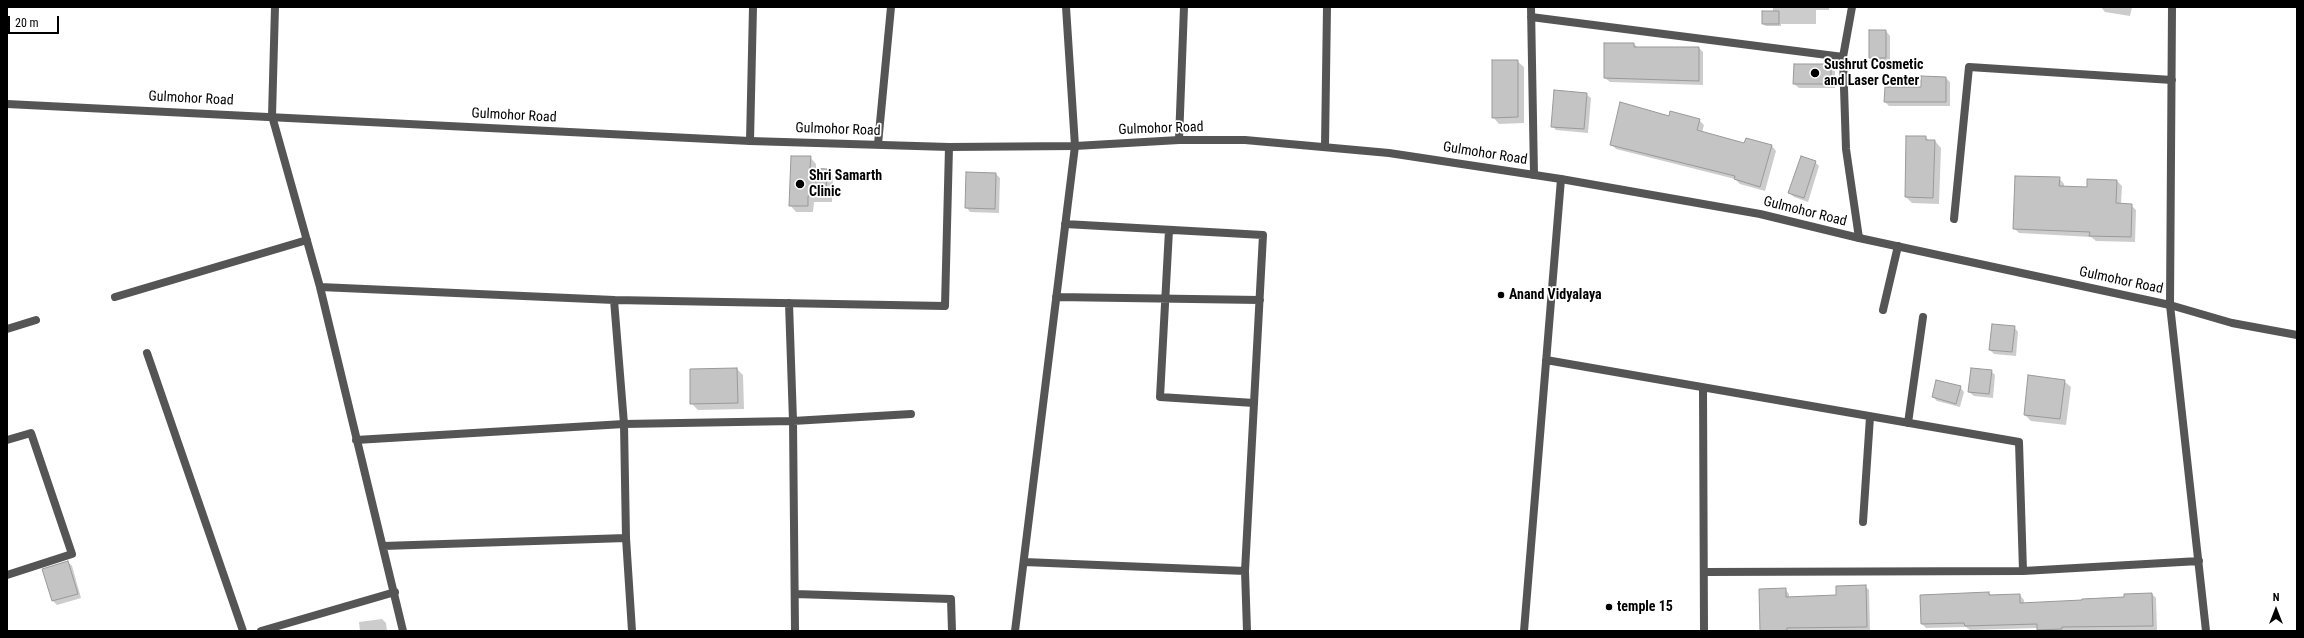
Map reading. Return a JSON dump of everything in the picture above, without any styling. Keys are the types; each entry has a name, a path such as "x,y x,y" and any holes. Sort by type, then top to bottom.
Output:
{"street":[{"path":"275,7 272,116 320,287 356,440 395,592 403,631"},
{"path":"750,141 753,7"},
{"path":"878,144 891,7"},
{"path":"1015,631 1075,146 1066,7"},
{"path":"1179,140 1184,7"},
{"path":"1325,146 1327,7"},
{"path":"1531,7 1534,175"},
{"path":"1852,7 1843,57 1846,149 1859,238"},
{"path":"2172,7 2170,305 2206,631"},
{"path":"1531,17 1843,57"},
{"path":"1954,219 1969,67 2172,80"},
{"name":"Gulmohor Road","path":"7,104 750,141 950,147 1075,146 1179,140 1245,140 1325,146 1389,153 1561,179 1760,214 1859,238 2170,305 2232,323 2297,335"},
{"path":"320,287 614,300 945,306 950,147"},
{"path":"1524,631 1561,179"},
{"path":"1065,224 1263,236 1246,571 1247,631"},
{"path":"1169,230 1160,397 1254,403"},
{"path":"115,297 307,240"},
{"path":"1883,310 1898,246"},
{"path":"1056,298 1260,300"},
{"path":"614,300 624,424 626,538 632,631"},
{"path":"789,303 794,422 795,631"},
{"path":"1908,423 1924,317"},
{"path":"7,329 36,320"},
{"path":"147,353 243,631"},
{"path":"1546,360 1703,389 2019,442 2024,570"},
{"path":"1703,389 1704,631"},
{"path":"356,440 624,424 794,422 910,414"},
{"path":"1863,522 1870,417"},
{"path":"7,440 31,433 72,554 7,575"},
{"path":"383,546 626,538"},
{"path":"1704,572 2024,570 2199,561"},
{"path":"1024,562 1246,571"},
{"path":"261,631 395,592"},
{"path":"795,594 951,599 952,631"}],"building":[{"path":"1762,11 1779,11 1779,24 1762,24"},
{"path":"1869,30 1886,30 1886,58 1869,58"},
{"path":"1604,43 1634,43 1634,47 1699,47 1699,81 1604,78"},
{"path":"1492,60 1518,60 1518,117 1492,118"},
{"path":"1794,64 1831,64 1831,84 1793,84"},
{"path":"1921,76 1946,77 1946,102 1884,102 1885,87 1921,87"},
{"path":"1554,90 1587,93 1584,129 1551,127"},
{"path":"1620,102 1669,116 1670,111 1700,119 1697,130 1744,143 1746,138 1772,145 1760,187 1734,179 1735,176 1610,145"},
{"path":"1906,136 1926,136 1926,140 1935,140 1933,198 1905,197"},
{"path":"791,156 811,156 810,168 827,169 826,196 808,196 808,206 789,206"},
{"path":"1801,156 1816,161 1804,198 1788,193"},
{"path":"966,172 996,173 995,209 965,208"},
{"path":"2015,176 2060,177 2059,186 2087,187 2087,179 2117,180 2116,203 2132,204 2131,237 2089,236 2090,232 2013,229"},
{"path":"1992,324 2015,326 2012,352 1989,350"},
{"path":"737,368 738,403 690,404 690,369"},
{"path":"1971,368 1992,370 1989,394 1968,392"},
{"path":"2028,375 2065,380 2060,419 2024,415"},
{"path":"1936,380 1961,386 1956,404 1932,397"},
{"path":"68,561 78,594 52,601 42,569"},
{"path":"1866,585 1867,627 1787,628 1787,631 1760,631 1759,589 1786,588 1786,597 1836,595 1836,586"},
{"path":"1989,592 1989,595 2020,594 2020,603 2124,597 2124,594 2152,593 2153,626 2062,627 2062,629 2037,630 2037,624 1965,626 1964,623 1921,624 1920,595"}],"place":[{"name":"Sushrut Cosmetic and Laser Center","path":"1815,73"},
{"name":"Shri Samarth Clinic","path":"800,184"},
{"name":"Anand Vidyalaya","path":"1501,295"},
{"name":"temple 15","path":"1609,607"}]}
